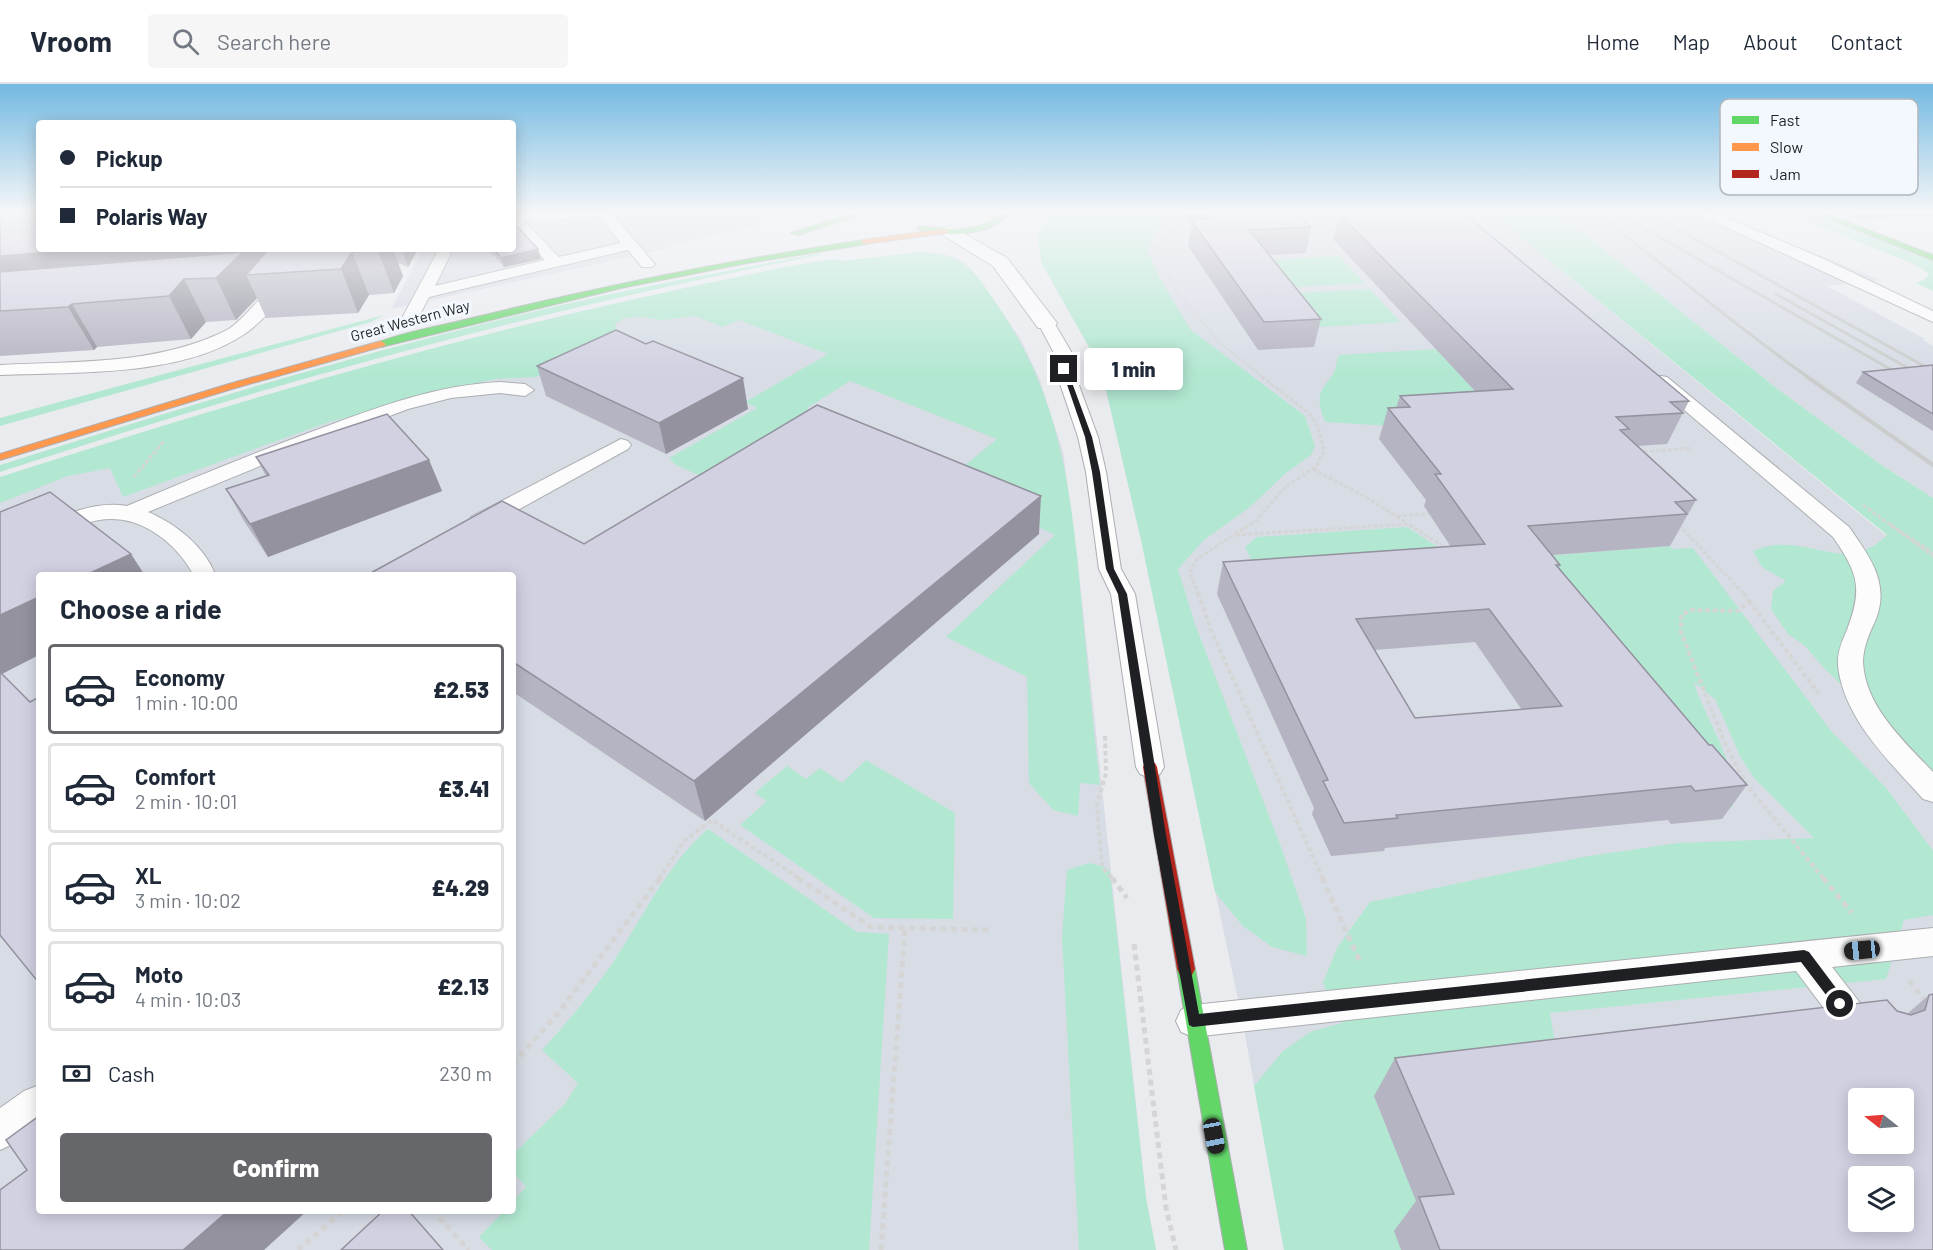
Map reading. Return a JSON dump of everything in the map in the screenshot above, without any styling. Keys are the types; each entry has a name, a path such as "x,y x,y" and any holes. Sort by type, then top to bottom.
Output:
{"main road":[{"name":"Great Western Way","path":"0,457 289,369 527,307 731,264"},
{"name":"Great Western Way","path":"404,321 429,314"},
{"path":"1150,767 1193,1021 1236,1250"}],"street":[{"path":"1002,264 1046,322"},
{"path":"251,286 291,282"}],"lane":[{"path":"404,321 423,296 442,264"},
{"path":"423,296 546,264"},
{"path":"1824,264 1933,317"},
{"path":"0,370 140,360 198,348 236,332 291,282"},
{"path":"1046,322 1065,355 1064,369 1088,437 1096,472 1110,569 1123,594 1150,767"},
{"path":"1648,370 1841,532 1870,578 1871,600 1852,646 1851,664 1854,683 1864,705 1891,744 1933,792"},
{"path":"128,513 248,462 377,414 449,393 497,386 525,390"},
{"path":"465,530 621,445"},
{"path":"0,554 88,517 104,512 128,513 149,520 184,544 196,557 203,572"},
{"path":"1193,1021 1933,942"},
{"path":"1804,956 1865,1036"},
{"path":"0,1131 36,1105"}],"path":[{"path":"1163,264 1191,311 1221,344 1314,419 1323,437 1322,460 1313,469 1285,487 1257,520 1197,559 1190,572 1191,580 1378,1001"},
{"path":"1636,452 1737,444"},
{"path":"1313,469 1396,516 1456,554"},
{"path":"1396,516 1429,514"},
{"path":"1676,522 1741,588 1749,602 1738,611 1691,610 1681,615 1681,632 1725,744 1746,784 1933,1011"},
{"path":"1232,536 1408,524"},
{"path":"1890,525 1894,525 1933,554"},
{"path":"1898,531 1933,554"},
{"path":"1104,724 1106,773 1097,804 1102,867 1125,892 1130,905"},
{"path":"516,1061 559,1012 646,900 684,841 712,820 871,927 991,930"},
{"path":"882,1250 905,927"},
{"path":"1134,939 1165,1197 1176,1250"},
{"path":"298,1250 339,1214"},
{"path":"436,1214 469,1250"}],"shaded area":[{"path":"415,264 595,264 391,309"},
{"path":"966,264 1020,338 1039,378 1063,452 1077,555 1146,1198 1156,1250 0,1250 0,479 815,265"},
{"path":"1042,264 1554,264 1933,574 1933,1250 1284,1250 1242,1018 1141,540 1101,368"},
{"path":"1622,264 1842,264 1880,280 1827,286 1925,339 1922,339 1933,346 1933,498 1883,466 1775,387"}],"green space":[{"path":"760,264 774,264 613,299 407,350 203,408 0,472 0,465 215,398 360,356 506,318"},
{"path":"801,264 964,264 976,275 998,306 1020,341 1051,414 1061,452 1074,528 1100,785 1080,783 1078,816 1053,810 1029,783 1027,677 946,637 1055,535 956,487 959,470 997,439 850,381 807,408 947,466 733,490 676,465 669,458 757,408 745,402 828,354 739,320 722,327 696,316 661,320 642,317 624,318 615,324 619,338 562,368 535,377 497,379 432,391 395,405 329,422 123,497 110,468 68,476 0,503 0,477 101,445 409,355 512,328 720,280"},
{"path":"1042,264 1154,264 1190,329 1305,416 1315,446 1311,455 1286,473 1250,507 1204,540 1178,569 1195,624 1281,847 1306,919 1307,956 1272,947 1243,926 1215,892 1141,540 1101,368"},
{"path":"1257,264 1347,264 1365,283 1275,288"},
{"path":"1554,264 1622,264 1775,387 1883,466 1933,498 1933,782 1883,725 1825,669 1805,646 1788,634 1771,609 1773,591 1786,581 1762,567 1753,551 1772,546 1790,545 1839,553 1855,553 1871,547 1887,535"},
{"path":"1933,264 1933,291 1916,283 1924,280 1929,274 1916,265"},
{"path":"1370,289 1400,322 1305,328 1279,294"},
{"path":"384,315 371,322 0,426 0,418"},
{"path":"1436,349 1501,419 1391,426 1326,422 1321,409 1321,392 1333,375 1337,358 1340,358 1338,355"},
{"path":"1407,527 1453,557 1267,593 1245,547 1257,537"},
{"path":"1670,546 1672,549 1693,548 1832,732 1887,789 1933,851 1933,915 1904,920 1886,979 1550,1013 1560,1073 1374,1096 1427,1228 1401,1250 1284,1250 1254,1086 1282,1052 1310,1032 1342,1023 1323,983 1337,948 1370,902 1583,857 1678,843 1814,838 1754,778 1740,756 1715,699 1694,682 1733,779 1732,807 1718,814 1496,560"},
{"path":"866,760 955,813 953,919 874,918 740,825 767,801 755,793 787,766 806,779 820,768 842,783"},
{"path":"708,829 857,932 889,934 869,1250 492,1250 479,1237 501,1214 516,1214 516,1198 526,1187 516,1175 516,1151 565,1104 578,1083 542,1050 604,975 667,875 693,843"},
{"path":"1089,863 1105,867 1110,872 1146,1198 1156,1250 1079,1250 1062,937 1067,870"}],"building":[{"path":"92,264 230,264 216,278 184,279 169,296 72,304 68,307 0,311 0,272"},
{"path":"255,264 344,264 341,269 246,275"},
{"path":"1223,264 1277,264 1321,319 1264,322"},
{"path":"1389,264 1525,264 1689,401 1670,402 1683,413 1616,417 1629,429 1620,430 1696,500 1675,502 1687,514 1528,526 1560,565 1556,565 1709,745 1712,745 1747,785 1695,791 1691,786 1396,815 1398,818 1344,823 1323,781 1328,780 1223,562 1485,544 1435,474 1441,474 1388,408 1410,407 1400,396 1513,389","holes":["1489,609 1562,706 1415,718 1356,619"]},
{"path":"616,330 646,344 653,341 743,378 659,423 537,366"},
{"path":"1933,365 1933,414 1863,372"},
{"path":"817,405 1041,496 694,781 516,664 516,572 373,572 502,501 584,544"},
{"path":"387,414 429,460 250,524 226,489 269,475 256,457"},
{"path":"50,492 131,554 92,572 36,572 36,598 0,615 0,512"},
{"path":"0,672 30,702 36,699 36,979 0,935"},
{"path":"1933,994 1933,1250 1440,1250 1419,1197 1454,1194 1395,1058 1887,1000 1897,1011 1911,1015 1925,1010 1929,995"},
{"path":"36,1118 36,1214 224,1214 183,1250 0,1250 0,1190 27,1170 6,1140"},
{"path":"380,1214 412,1214 443,1250 341,1250"}],"railway":[{"path":"1662,264 1753,337 1808,377"},
{"path":"1707,264 1904,377"},
{"path":"1741,264 1933,371"},
{"path":"1776,294 1924,377"},
{"path":"1806,376 1933,465"},
{"path":"1901,376 1933,394"},
{"path":"1922,376 1933,382"}],"traffic: fast":[{"path":"381,344 621,286 729,264"},
{"path":"1186,969 1236,1250"}],"traffic: slow":[{"path":"0,457 232,386 381,344"}],"traffic: jam":[{"path":"1150,767 1186,969"}],"route":[{"path":"1064,369 1088,437 1096,472 1110,569 1123,594 1160,835 1193,1021 1804,956 1840,1004"}]}
